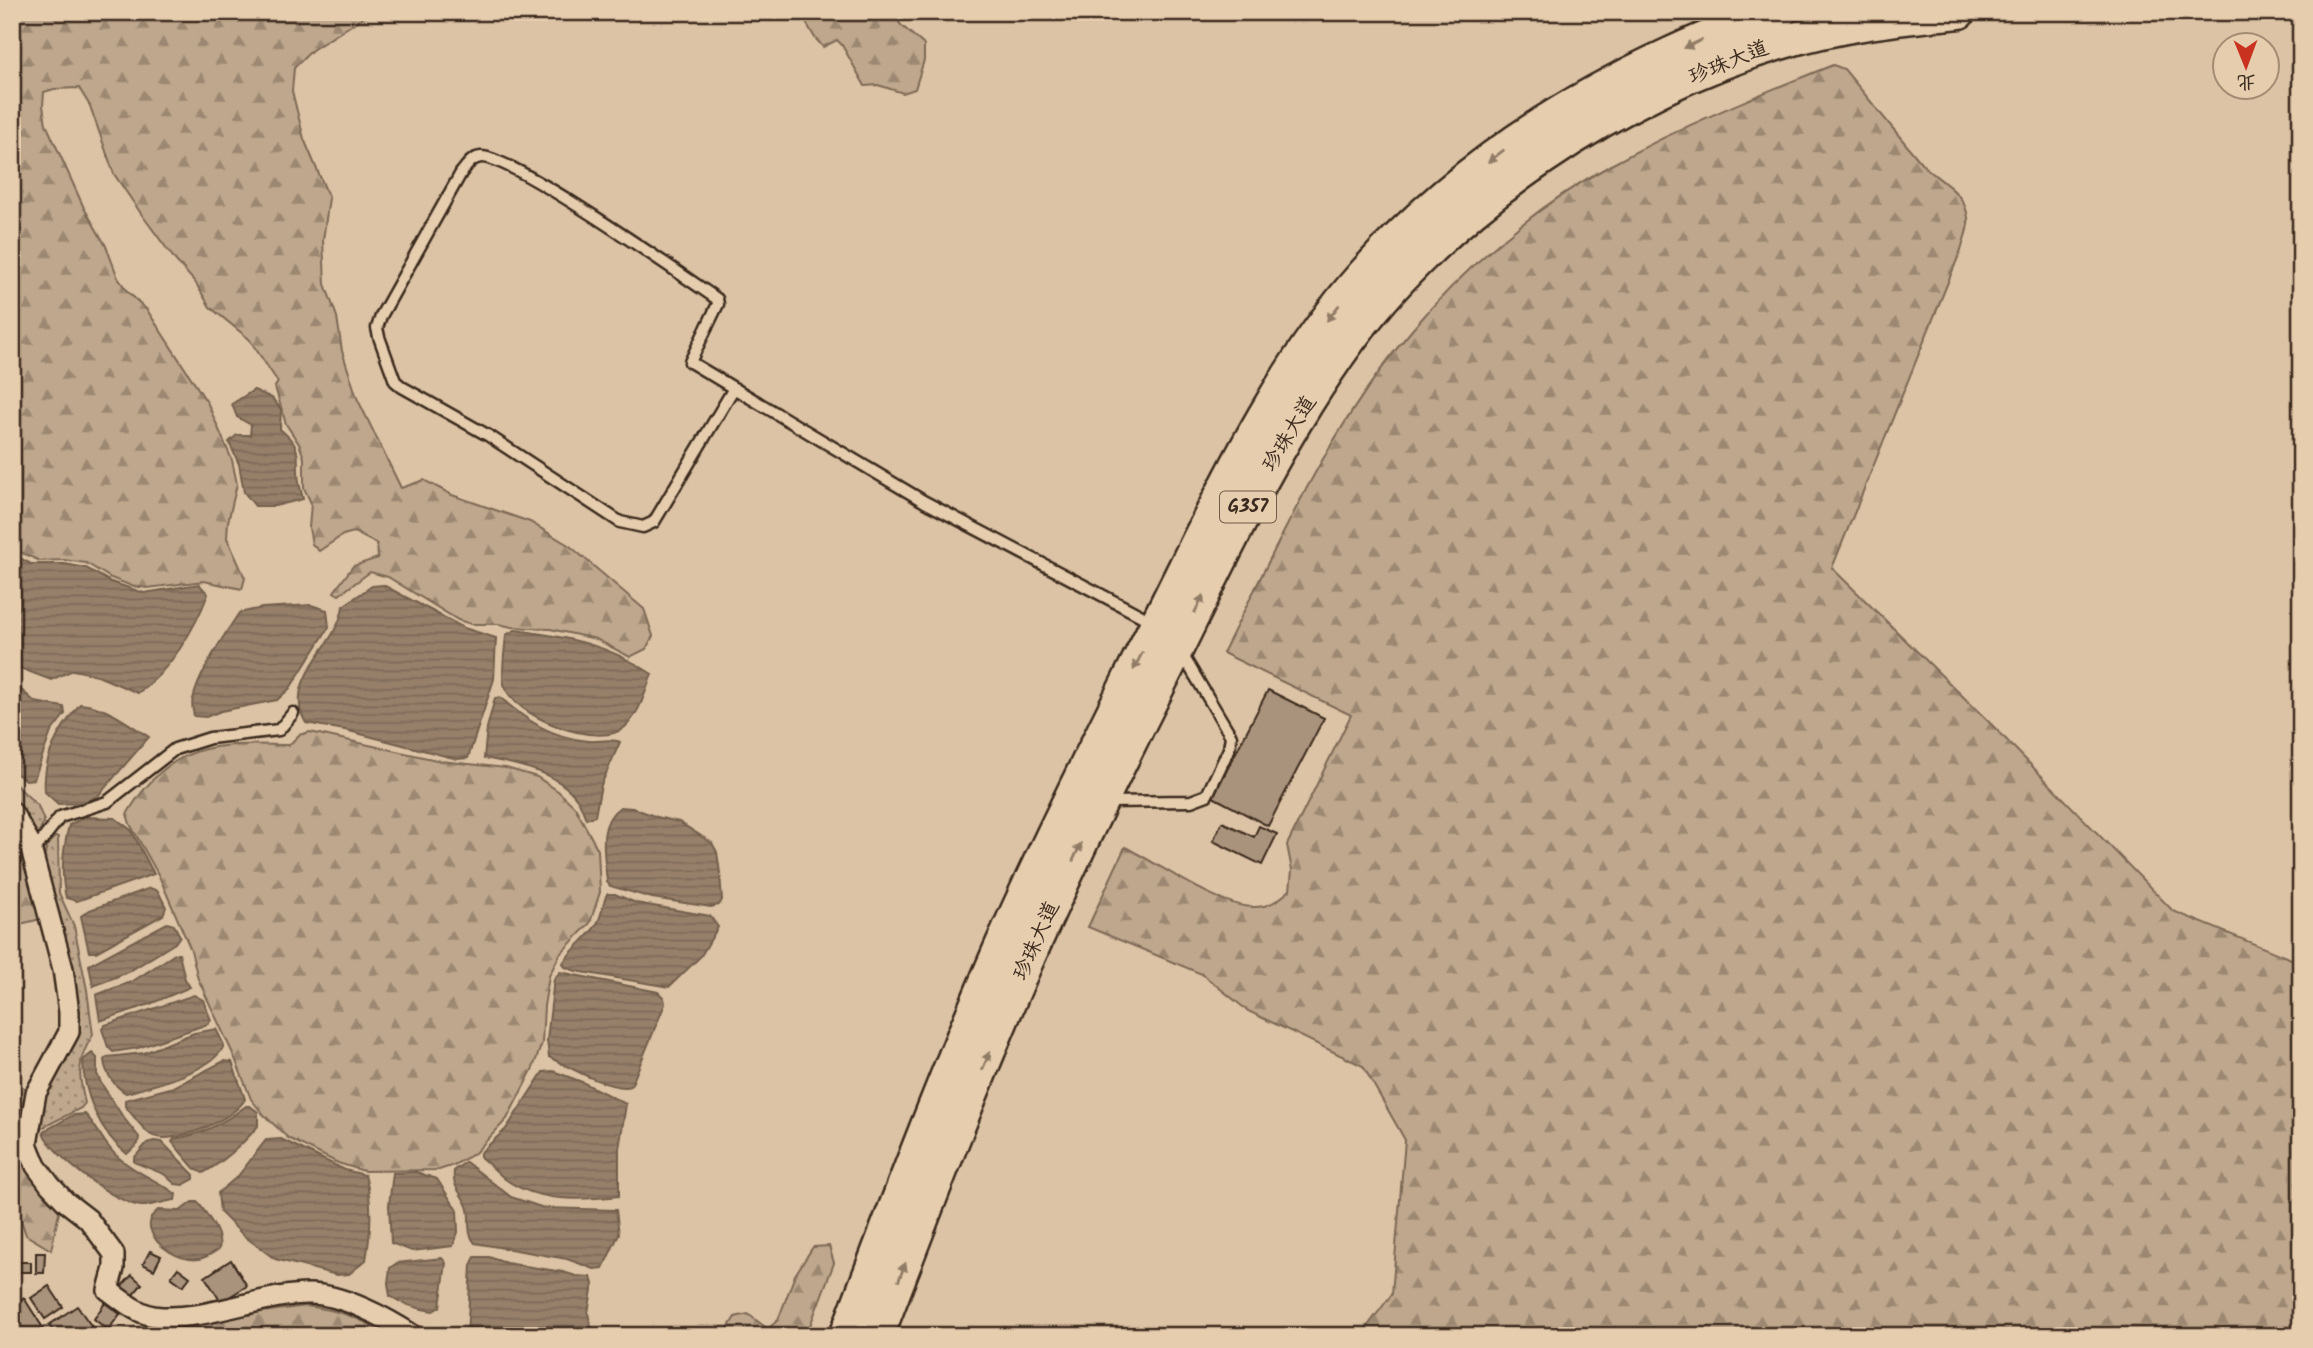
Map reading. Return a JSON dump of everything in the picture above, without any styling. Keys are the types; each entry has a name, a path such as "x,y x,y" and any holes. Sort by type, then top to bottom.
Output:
{"highway":[{"name":"珍珠大道","path":"846,1336 917,1149 999,952 1064,810 1225,487 1262,419 1327,321 1362,276 1402,235 1452,190 1512,143 1574,103 1641,68 1706,38 1780,12"},
{"name":"珍珠大道","path":"877,1336 945,1160 1026,964 1101,802 1251,501 1288,434 1324,376 1384,296 1471,213 1529,167 1589,128 1654,94 1718,65 1780,43 1850,26 1959,12"}],"street":[{"path":"12,813 29,841 63,969 69,1012 69,1032 36,1093 27,1144 36,1166 50,1185 88,1219 114,1254 114,1268 108,1290 131,1307 153,1315 169,1316 291,1296 328,1296 391,1320 414,1336"}],"lane":[{"path":"734,388 654,522 643,527 620,522 489,436 402,387 396,381 377,328 381,316 461,173 471,160 489,158 511,167 580,208 717,299 718,304 690,362 734,388 925,502 1157,624"},
{"path":"1101,802 1191,801 1207,795 1229,749 1231,736 1177,648"},
{"path":"32,852 60,817 107,802 175,749 210,738 279,730 293,713"}],"green space":[{"path":"12,12 372,12 312,50 294,68 292,91 304,139 329,198 323,240 325,284 337,317 342,351 357,398 401,488 424,480 452,495 530,522 570,546 644,609 653,636 646,649 630,657 596,639 550,629 471,624 458,620 388,577 370,572 339,595 334,592 353,566 378,558 377,544 354,532 343,535 319,551 312,544 309,528 311,503 304,488 304,458 299,444 286,424 275,387 278,382 249,339 210,307 195,282 176,261 114,174 90,106 79,88 44,92 46,124 84,208 106,246 118,278 147,310 208,404 232,460 237,484 227,538 245,578 242,589 204,581 147,588 111,578 86,563 40,561 22,553 12,541"},
{"path":"800,12 892,12 901,25 924,45 924,60 915,89 903,93 878,85 865,86 842,45 837,40 823,47"},
{"path":"1833,65 1844,69 1923,165 1957,194 1966,209 1968,222 1961,250 1832,568 1992,725 2173,911 2301,963 2301,1336 1360,1336 1392,1294 1405,1140 1363,1066 1248,1011 1202,974 1088,927 1125,847 1205,892 1238,905 1268,905 1290,890 1292,870 1287,845 1351,715 1223,653 1286,527 1331,445 1356,405 1412,330 1455,283 1504,238 1584,181 1692,124"},
{"path":"310,732 441,761 506,768 537,777 575,807 598,850 600,892 590,923 560,954 549,976 542,1043 533,1068 507,1119 474,1154 439,1170 364,1171 338,1163 288,1138 263,1114 251,1099 198,979 191,950 159,876 127,814 143,790 178,760 216,747 289,745 299,735"},
{"path":"12,781 38,806 44,821 36,839 12,803"},
{"path":"12,829 21,845 41,919 12,926"},
{"path":"55,837 58,837 59,893 74,926 93,1035 84,1052 80,1068 85,1103 81,1108 34,1132 43,1095 67,1052 45,873 46,849"},
{"path":"12,1072 15,1084 28,1089 18,1146 60,1208 51,1250 26,1235 12,1193"},
{"path":"829,1246 834,1263 806,1336 723,1336 735,1317 748,1314 768,1329 778,1320 795,1275 813,1247"},
{"path":"306,1306 350,1316 391,1336 167,1336 169,1325"}],"shaded area":[{"path":"254,390 272,398 281,409 280,429 296,448 303,499 275,506 255,506 244,492 239,464 229,442 237,435 250,435 251,425 237,417 232,404"},
{"path":"12,554 31,564 65,564 86,568 111,582 144,593 199,584 208,594 180,649 160,674 138,693 93,674 73,670 51,680 12,665"},
{"path":"383,585 464,628 496,638 494,679 468,758 457,759 345,730 306,723 303,717 300,693 304,680 334,632 343,606 372,586"},
{"path":"311,605 327,610 329,627 290,688 277,700 221,711 206,717 194,716 192,701 206,666 239,613 262,608"},
{"path":"515,630 586,643 619,655 652,674 635,715 625,727 613,733 597,735 558,726 523,708 510,696 503,679 506,635"},
{"path":"17,686 35,702 64,707 65,714 51,732 34,779 26,780 12,771 12,687"},
{"path":"500,697 530,721 552,732 575,739 620,742 601,785 595,816 586,819 569,789 547,775 522,766 484,758 487,728 495,698"},
{"path":"80,704 107,712 149,737 98,796 82,803 58,804 45,792 46,767 59,734"},
{"path":"620,807 633,808 679,822 712,843 717,852 720,873 722,900 719,905 711,907 652,898 610,886 607,882 605,862 605,831 612,814"},
{"path":"85,817 115,818 131,830 154,874 77,901 66,898 63,861 69,825"},
{"path":"150,888 158,891 166,907 163,915 96,952 89,952 81,916 90,910"},
{"path":"607,894 615,894 636,903 710,916 718,927 701,956 669,987 565,967 563,963 598,922"},
{"path":"167,923 174,925 180,936 175,943 128,972 93,986 89,965"},
{"path":"179,954 185,979 190,987 100,1021 96,995 133,981"},
{"path":"560,972 658,992 664,998 665,1004 631,1086 601,1082 549,1057 547,1040 554,979"},
{"path":"194,995 203,1000 211,1020 208,1024 138,1048 113,1052 108,1047 102,1029 105,1025"},
{"path":"216,1029 224,1045 218,1054 196,1070 181,1076 126,1093 114,1083 106,1070 104,1060 107,1057 144,1053 194,1033"},
{"path":"92,1053 97,1058 97,1074 101,1083 139,1137 138,1144 127,1154 101,1124 90,1099 83,1060"},
{"path":"224,1061 232,1062 245,1099 229,1115 202,1129 161,1138 151,1135 125,1106 125,1100 174,1087"},
{"path":"553,1071 626,1104 619,1149 619,1196 575,1199 531,1192 505,1179 480,1157 480,1153 506,1129 543,1072"},
{"path":"246,1106 258,1112 258,1126 233,1152 203,1173 194,1168 172,1142 174,1139 194,1135 212,1127"},
{"path":"85,1114 114,1153 176,1194 175,1200 146,1206 132,1204 87,1178 58,1153 43,1132 73,1115"},
{"path":"281,1139 345,1170 365,1175 370,1218 366,1260 349,1274 337,1275 275,1259 244,1236 220,1212 218,1193 238,1176 266,1140"},
{"path":"162,1142 194,1175 194,1179 183,1185 175,1184 164,1174 134,1162 134,1158 147,1143"},
{"path":"466,1162 511,1197 544,1208 616,1210 619,1234 603,1268 594,1269 567,1259 475,1243 470,1234 467,1206 454,1176 454,1170"},
{"path":"416,1172 437,1179 457,1210 458,1232 453,1246 412,1251 391,1243 389,1205 393,1173"},
{"path":"192,1202 198,1202 210,1219 220,1243 219,1249 199,1259 184,1258 170,1252 157,1241 150,1227 151,1217 158,1210 180,1211"},
{"path":"475,1257 489,1257 506,1263 591,1277 593,1284 588,1313 593,1336 467,1336 471,1265"},
{"path":"442,1258 446,1263 440,1307 433,1311 422,1309 390,1296 390,1268 397,1263"}],"building":[{"path":"1268,690 1324,718 1268,826 1213,797"},
{"path":"1222,822 1254,837 1259,826 1277,834 1262,865 1213,841"},
{"path":"150,1251 161,1256 154,1270 143,1264"},
{"path":"36,1253 45,1253 44,1273 36,1273"},
{"path":"231,1260 247,1286 221,1302 205,1277"},
{"path":"15,1262 31,1262 31,1272 15,1272"},
{"path":"178,1268 190,1277 183,1286 171,1277"},
{"path":"132,1275 142,1284 132,1296 121,1287"},
{"path":"49,1286 63,1307 45,1319 31,1298"},
{"path":"24,1298 43,1328 31,1336 26,1336 12,1314 12,1305"},
{"path":"105,1303 120,1314 108,1330 94,1319"},
{"path":"77,1306 95,1331 87,1336 57,1336 49,1325"},
{"path":"154,1329 154,1336 126,1336 126,1330"}]}
